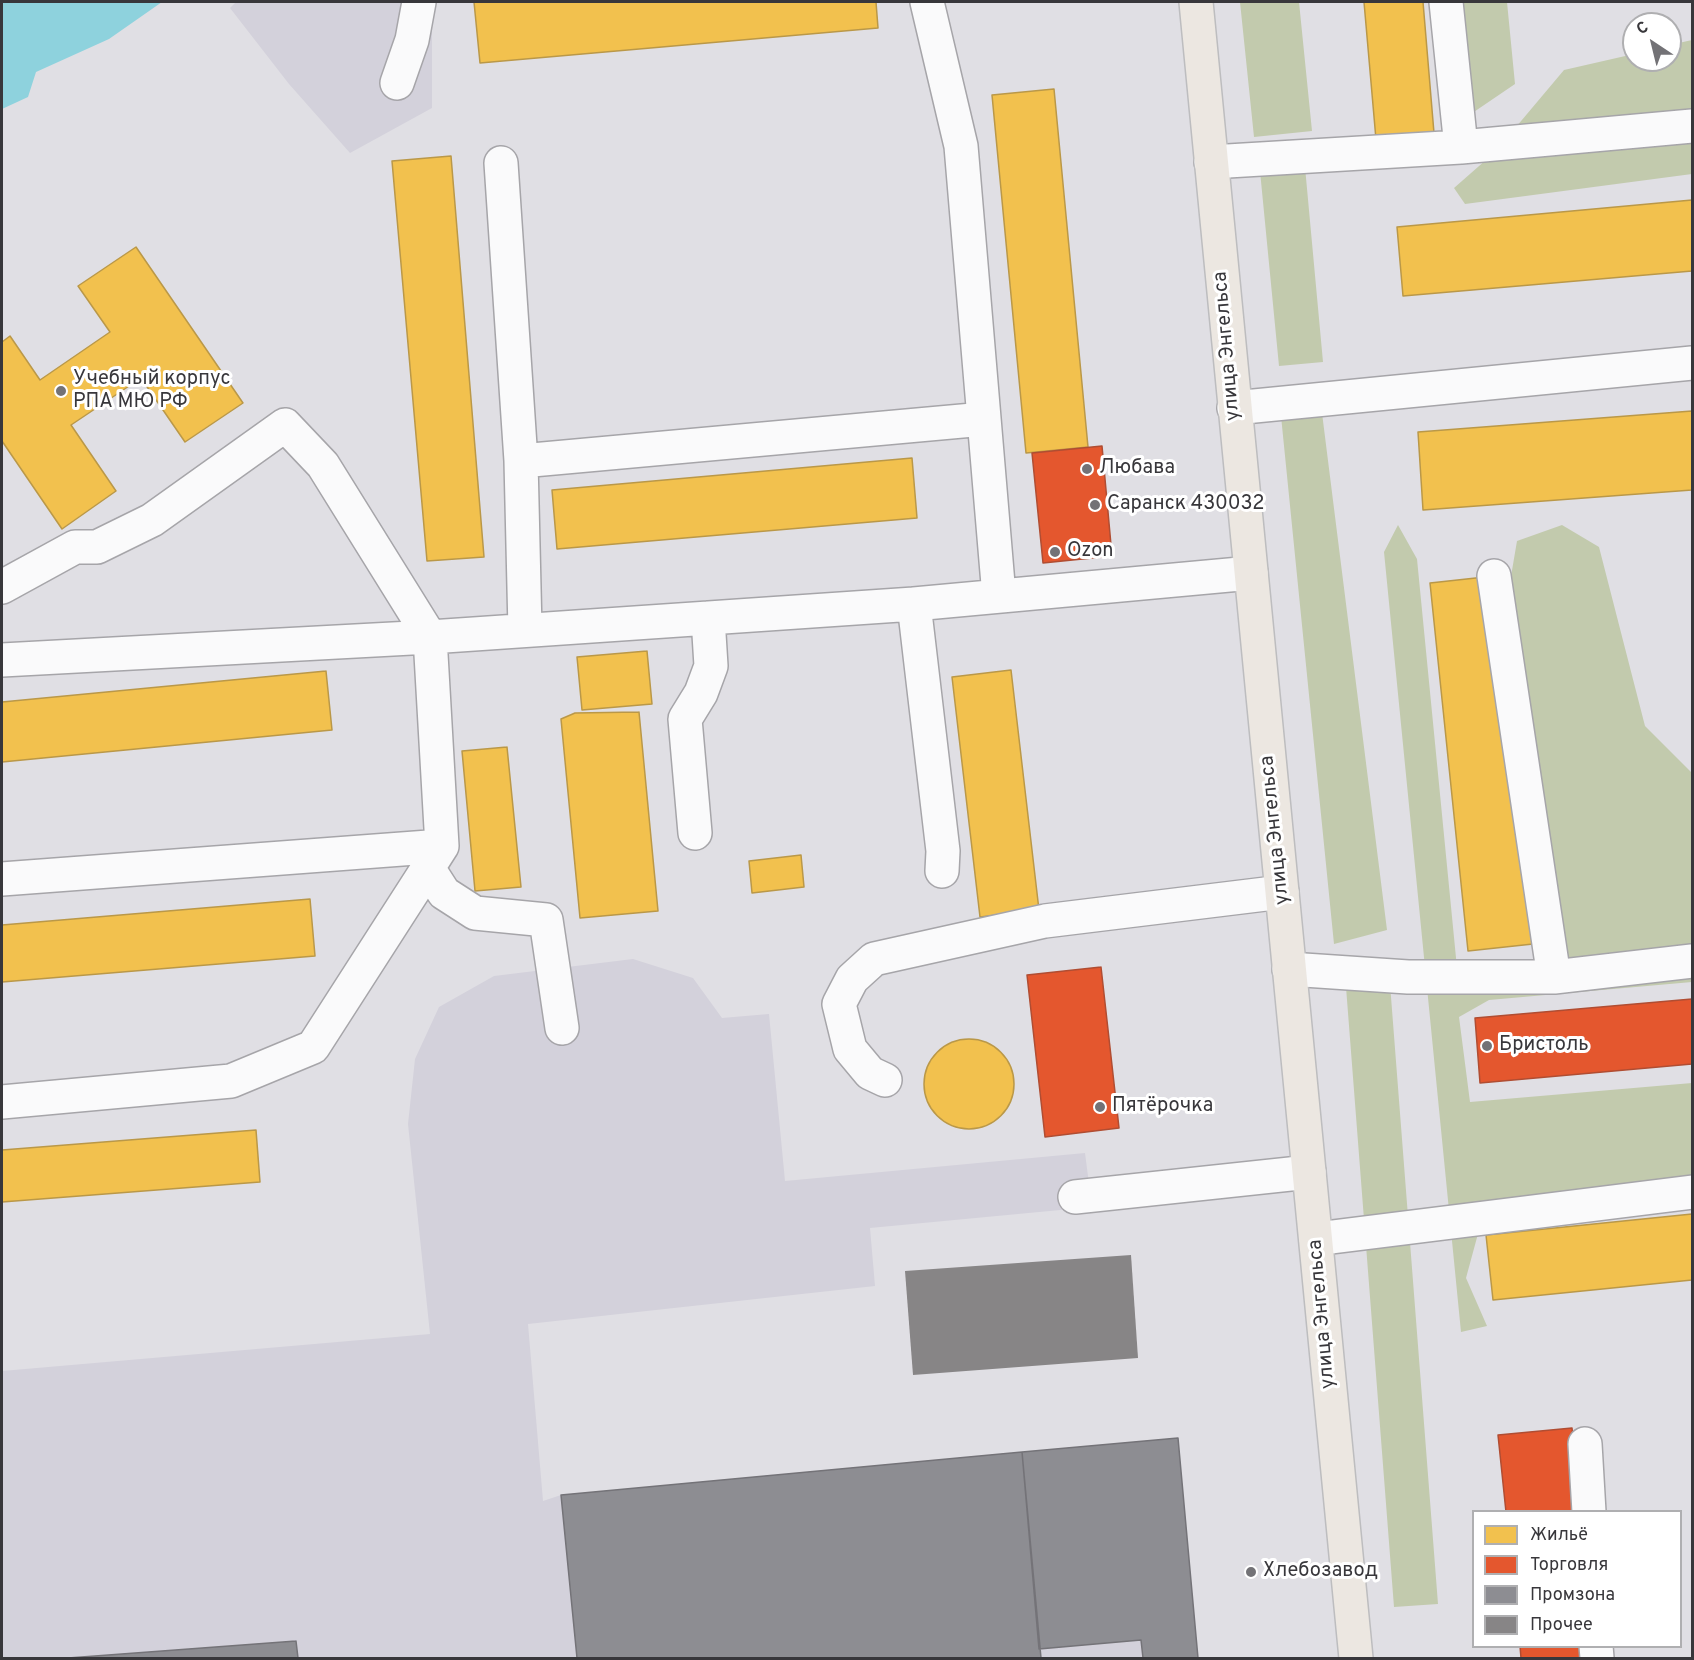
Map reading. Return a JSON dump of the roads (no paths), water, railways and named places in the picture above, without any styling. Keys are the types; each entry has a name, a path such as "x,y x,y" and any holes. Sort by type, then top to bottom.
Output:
{"main road":[{"name":"улица Энгельса","path":"1196,2 1356,1659"}],"lane":[{"path":"397,83 412,40 419,2"},
{"path":"927,2 961,146 999,596"},
{"path":"1446,2 1461,147"},
{"path":"1211,162 1461,147 1692,126"},
{"path":"501,163 521,461 525,630"},
{"path":"1234,408 1692,363"},
{"path":"521,461 984,419"},
{"path":"2,587 75,547 97,547 152,520 285,425 323,465 430,637 435,857 444,893 475,913 546,920 562,1028"},
{"path":"2,660 430,637 914,604 1251,573"},
{"path":"1494,576 1554,977"},
{"path":"914,604 943,851 942,871"},
{"path":"695,833 685,719 701,693 711,666 708,618"},
{"path":"2,879 435,857"},
{"path":"2,1102 231,1081 313,1047 435,857"},
{"path":"885,1080 870,1073 850,1049 839,1004 852,979 874,959 1045,921 1282,892"},
{"path":"1290,969 1408,977 1554,977 1692,961"},
{"path":"1075,1197 1309,1172"},
{"path":"1316,1239 1692,1192"},
{"path":"1585,1444 1589,1510"}],"water":[{"path":"2,2 162,2 109,39 36,72 28,97 2,109"}],"place":[{"name":"Учебный корпус РПА МЮ РФ","path":"61,391"},
{"name":"Любава","path":"1087,469"},
{"name":"Саранск 430032","path":"1095,505"},
{"name":"Ozon","path":"1055,552"},
{"name":"Бристоль","path":"1487,1046"},
{"name":"Пятёрочка","path":"1100,1107"},
{"name":"Хлебозавод","path":"1251,1572"}]}
